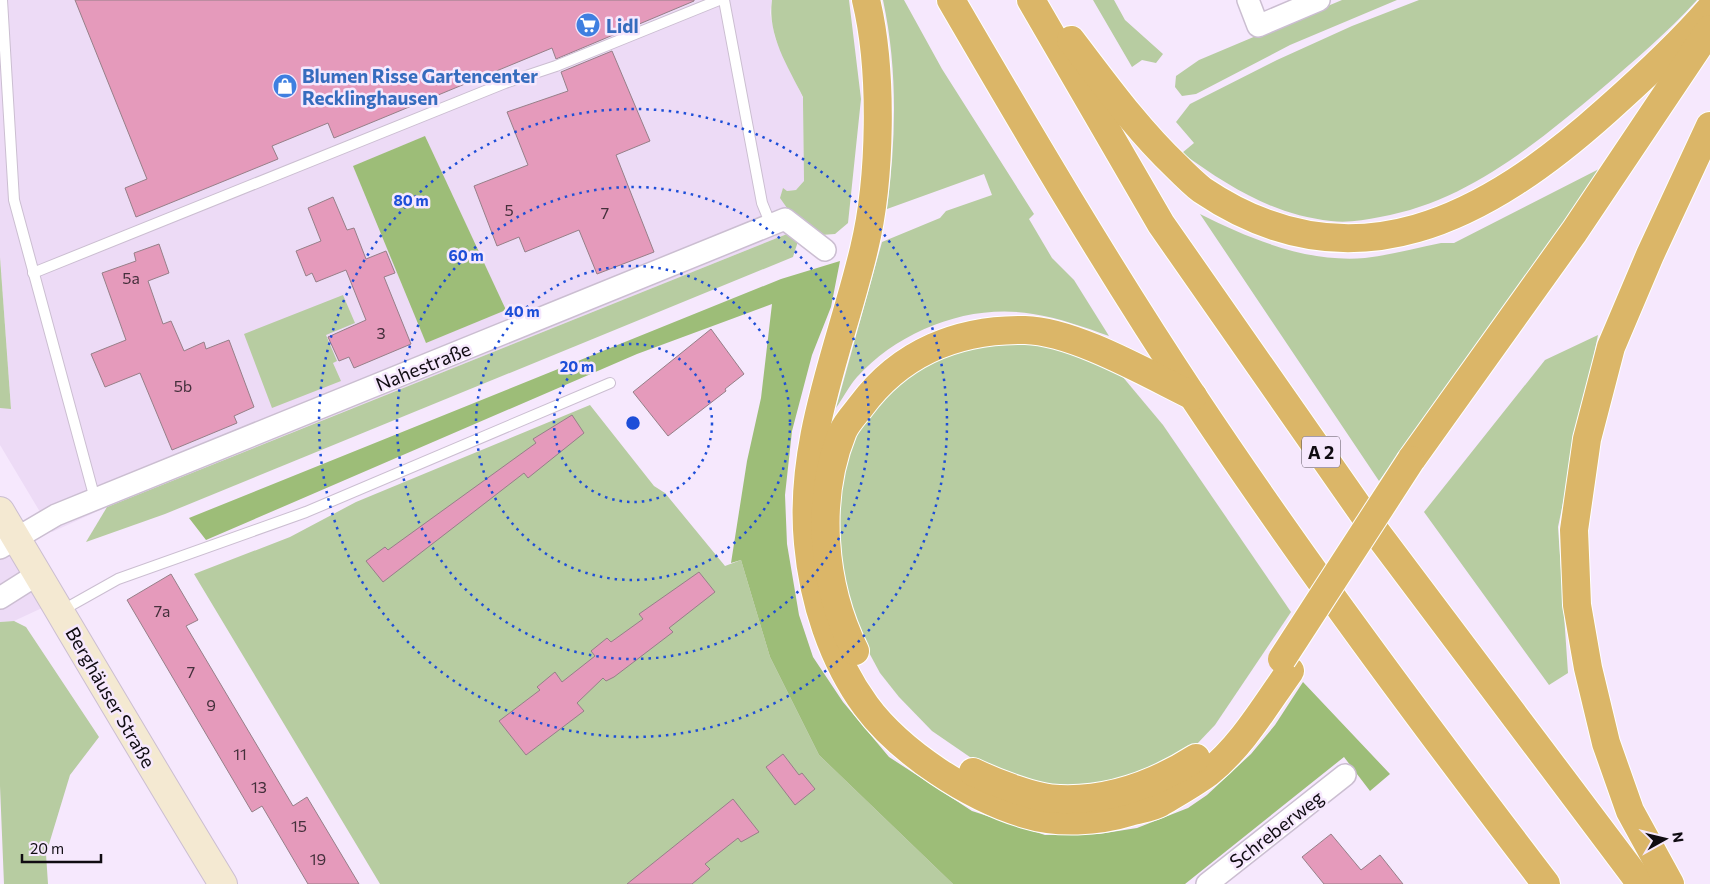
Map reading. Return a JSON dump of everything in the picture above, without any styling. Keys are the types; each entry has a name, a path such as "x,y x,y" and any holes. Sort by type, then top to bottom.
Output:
{"highway":[{"path":"866,0 872,23 876,92 877,152 871,216 812,444 806,489 808,544 822,620 844,672 867,708 890,732 933,769 987,800 1026,815 1070,820 1110,818 1157,804 1208,773 1240,741 1286,665 1710,29"},
{"path":"951,0 1042,156 1193,396 1293,544 1382,669 1546,884"},
{"name":"A 2","path":"1031,0 1161,224 1371,525 1641,884"},
{"path":"1040,0 1151,142 1200,189 1275,228 1347,240 1373,237 1432,224 1487,200 1528,174 1584,131 1650,72 1710,9"},
{"path":"1417,468 1710,50"},
{"path":"1670,884 1630,811 1606,743 1588,668 1576,605 1574,530 1587,439 1611,347 1650,255 1710,126"},
{"path":"1193,396 1068,338 1027,330 986,331 936,345 904,362 876,385 844,429 830,477 826,519 830,579 849,640 871,683 896,715 924,740 960,765 999,785 1059,800 1120,794 1170,775 1213,747 1286,665"}],"street":[{"path":"1248,0 1258,26 1319,0"},
{"name":"Nahestraße","path":"8,543 56,515 771,224 785,219 825,250"},
{"name":"Berghäuser Straße","path":"0,511 8,543 38,574 111,700 222,884"},
{"path":"0,598 38,574"},
{"name":"Schreberweg","path":"1207,884 1345,775"}],"lane":[{"path":"2,0 14,200 95,499"},
{"path":"33,273 496,86 556,66 719,0"},
{"path":"724,0 762,203 771,224"},
{"path":"61,611 118,579 306,512 610,383"}],"shaded area":[{"path":"0,0 772,0 770,13 775,38 803,98 804,181 796,190 787,191 799,225 792,232 107,507 52,532 0,445 0,408 11,408 0,257"},
{"path":"0,509 55,602 14,621 0,622"}],"green space":[{"path":"772,0 849,0 861,99 848,223 835,234 821,235 799,225 780,198 783,188 787,191 796,190 804,181 803,97 785,62 776,38 771,13"},
{"path":"883,0 904,0 942,69 1034,214 1029,219 1052,258 1074,280 1109,336 1062,320 1033,314 985,313 961,317 915,334 874,360 857,377 836,408 882,242 940,218 946,211 992,195 984,174 887,209 894,131 894,104 891,52"},
{"path":"1093,0 1114,0 1125,20 1163,54 1156,63 1142,60 1132,67"},
{"path":"1342,0 1397,0 1290,45 1196,94 1182,96 1175,87 1176,76 1199,60"},
{"path":"1419,0 1697,0 1625,68 1525,150 1471,184 1442,198 1412,209 1362,220 1337,222 1310,218 1270,206 1252,197 1217,177 1182,153 1194,143 1176,122 1190,104 1277,60 1352,26"},
{"path":"425,136 506,310 426,343 353,166"},
{"path":"1599,169 1422,439 1413,435 1379,481 1200,214 1259,240 1300,253 1343,259 1365,258 1441,243 1454,243"},
{"path":"792,232 799,238 793,257 165,514 86,542 107,507"},
{"path":"0,257 11,409 0,408"},
{"path":"840,261 831,307 812,355 792,431 785,495 787,544 799,615 813,657 843,702 889,757 972,811 1045,835 1099,834 1137,828 1188,808 1207,795 1251,754 1275,725 1303,682 1390,774 1370,791 1344,757 1185,884 953,884 819,755 770,657 741,560 731,563 747,461 761,398 772,304 637,354 206,540 189,518 781,279"},
{"path":"343,295 355,323 326,335 337,361 333,363 341,381 272,408 244,334"},
{"path":"1598,335 1558,527 1568,673 1549,685 1424,512 1545,360"},
{"path":"1040,343 1087,358 1122,376 1163,425 1291,612 1215,725 1196,745 1172,760 1109,786 1043,786 983,766 932,731 899,697 880,673 860,636 832,538 846,452 867,415 906,376 966,345"},
{"path":"590,405 654,486 665,493 725,566 741,560 770,657 819,755 953,884 380,884 194,574 290,537 356,502"},
{"path":"14,621 26,627 99,737 70,775 46,854 48,884 4,884 0,786 0,622"}],"building":[{"name":"Blumen Risse Gartencenter Recklinghausen","path":"75,0 694,1 556,59 552,48 334,138 328,123 272,146 278,159 136,217 125,188 147,179"},
{"path":"612,51 650,141 616,155 654,252 597,274 579,230 525,252 519,237 497,246 474,186 528,165 507,112 568,91 561,72"},
{"path":"333,197 347,230 354,228 366,259 386,251 395,273 384,277 411,344 354,368 349,357 339,361 328,337 366,320 346,270 316,282 312,273 306,276 296,251 321,241 308,208"},
{"path":"159,244 169,273 148,281 163,324 171,321 184,351 204,342 206,349 229,340 254,407 234,416 237,423 172,450 140,373 105,387 91,354 126,340 102,273 136,261 134,253"},
{"path":"711,329 744,374 725,389 726,391 668,436 633,392"},
{"path":"572,415 584,433 528,478 524,473 383,582 366,561 385,547 388,550 536,443 533,439"},
{"path":"699,572 715,592 669,628 673,632 614,677 606,681 603,678 577,703 584,711 526,755 499,721 540,690 537,687 555,672 562,682 595,656 591,651 607,638 611,642 643,619 639,614"},
{"path":"171,574 198,620 186,626 293,806 307,797 359,884 308,884 262,806 252,812 127,600"},
{"path":"783,754 799,775 802,773 815,789 795,805 766,767"},
{"path":"733,799 759,832 741,842 738,838 705,864 710,869 692,884 627,884"},
{"path":"1331,834 1361,870 1380,855 1403,884 1324,884 1302,857"}],"place":[{"name":"Lidl","path":"588,25"},
{"name":"Blumen Risse Gartencenter Recklinghausen","path":"285,86"}]}
